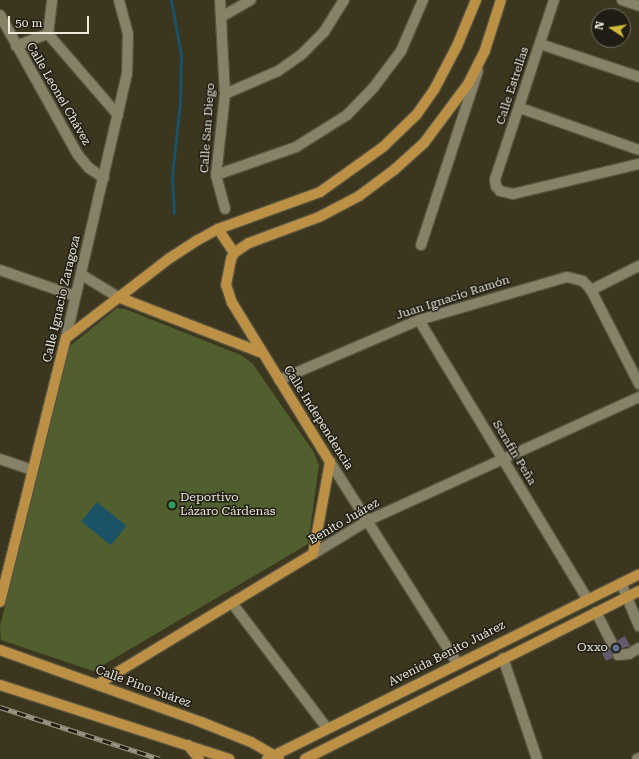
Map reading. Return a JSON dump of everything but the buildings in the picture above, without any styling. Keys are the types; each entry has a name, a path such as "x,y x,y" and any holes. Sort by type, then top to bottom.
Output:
{"main road":[{"path":"66,338 170,258 218,229 320,192 383,147 417,114 434,90 457,46 476,0"},
{"path":"218,229 234,253 249,242 319,217 359,196 394,170 446,116 468,84 485,50 501,0"},
{"name":"Calle Independencia","path":"234,253 227,276 228,294 260,352 330,462"},
{"path":"118,297 260,352"},
{"name":"Calle Ignacio Zaragoza","path":"0,602 66,338"},
{"path":"313,554 330,462"},
{"name":"Benito Juárez","path":"98,684 313,554"},
{"name":"Avenida Benito Juárez","path":"274,757 327,728 456,663 639,574"},
{"path":"305,759 503,658 639,591"},
{"name":"Calle Pino Suárez","path":"0,650 98,684 274,757"},
{"path":"0,685 229,759"},
{"path":"188,745 199,759"}],"street":[{"path":"52,0 48,34 118,115"},
{"name":"Calle Ignacio Zaragoza","path":"66,338 74,296 82,275 118,115 129,48 119,0"},
{"name":"Calle San Diego","path":"220,0 223,16 225,94 216,175 225,209"},
{"path":"223,16 251,0"},
{"path":"225,94 278,71 302,54 324,32 344,0"},
{"path":"216,175 296,147 347,115 374,87 401,51 423,0"},
{"name":"Calle Estrellas","path":"554,0 520,108 495,179 500,191 513,194 639,164"},
{"path":"622,0 639,6"},
{"name":"Calle Leonel Chávez","path":"0,15 78,155 89,168 104,178"},
{"path":"16,46 48,34"},
{"path":"540,44 639,77"},
{"path":"421,245 485,50"},
{"path":"520,108 639,150"},
{"path":"639,266 591,290 639,384"},
{"path":"0,270 74,296"},
{"path":"82,275 118,297"},
{"name":"Juan Ignacio Ramón","path":"279,380 419,320 567,277 583,281 591,290"},
{"name":"Serafín Peña","path":"419,320 587,599"},
{"name":"Benito Juárez","path":"313,554 367,521 502,458 639,398"},
{"path":"0,459 32,470"},
{"name":"Calle Independencia","path":"330,462 456,663"},
{"path":"621,583 639,626"},
{"path":"232,603 327,728"},
{"path":"596,612 612,642"},
{"path":"618,655 629,654 639,648"},
{"path":"503,658 537,759"}],"green space":[{"name":"Deportivo Lázaro Cárdenas","path":"117,308 125,309 241,355 253,364 313,451 319,465 308,544 93,671 1,640 0,626 70,346"}],"water":[{"path":"97,502 127,526 111,545 81,521"}],"waterway":[{"path":"171,0 181,55 180,102 172,176 174,213"}],"railway":[{"path":"0,707 160,759"}],"place":[{"name":"Deportivo Lázaro Cárdenas","path":"172,505"},
{"name":"Oxxo","path":"616,648"}]}
